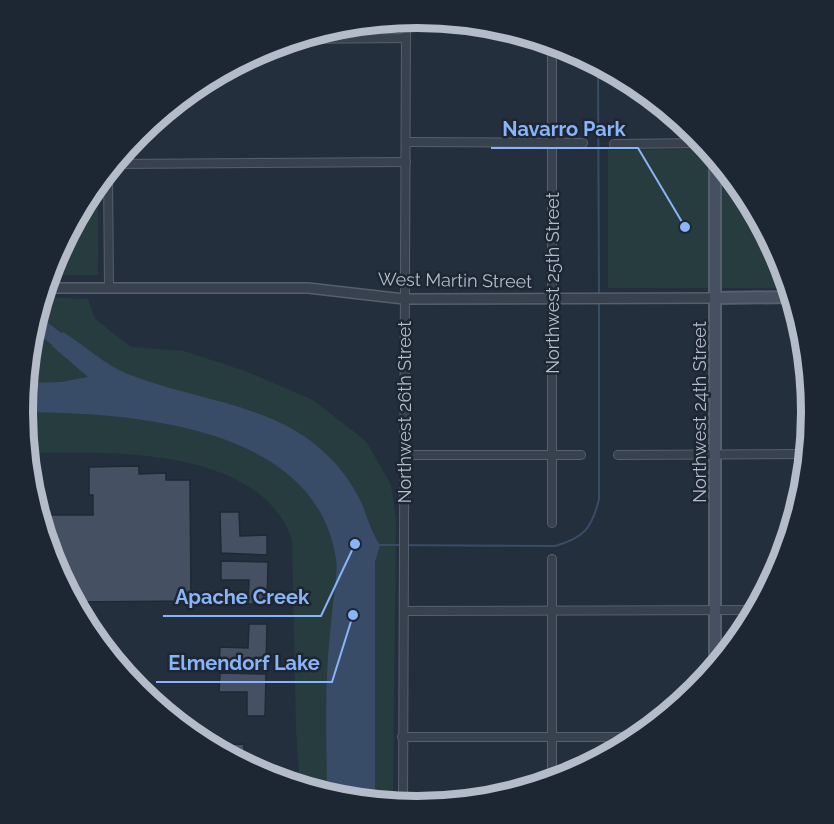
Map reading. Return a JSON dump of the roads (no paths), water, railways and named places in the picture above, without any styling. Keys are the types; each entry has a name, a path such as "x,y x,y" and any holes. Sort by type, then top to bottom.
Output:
{"main road":[{"name":"Northwest 24th Street","path":"715,172 715,652"},
{"name":"West Martin Street","path":"716,298 782,297"}],"street":[{"name":"Northwest 26th Street","path":"403,795 406,28"},
{"path":"331,39 406,38"},
{"name":"Northwest 25th Street","path":"552,54 552,523"},
{"path":"407,142 583,143"},
{"path":"614,144 690,143"},
{"path":"125,164 406,162"},
{"path":"108,185 109,288"},
{"name":"West Martin Street","path":"54,288 308,288 404,299 716,298"},
{"path":"618,455 798,454"},
{"path":"404,455 581,455"},
{"path":"552,559 552,770"},
{"path":"404,611 745,610"},
{"path":"402,737 620,737"}],"water":[{"path":"63,332 103,360 128,374 259,414 307,438 338,467 362,504 380,545 375,562 375,793 327,784 327,676 337,568 321,514 294,479 256,453 212,435 164,423 114,416 33,412 35,383 61,382 88,377 52,346"}],"waterway":[{"path":"598,74 599,296"},
{"path":"379,545 555,546 580,535 590,525 599,499 599,301"},
{"path":"43,329 73,351"}],"place":[{"name":"Navarro Park","path":"685,227"},
{"name":"Apache Creek","path":"355,544"},
{"name":"Elmendorf Lake","path":"353,615"}]}
